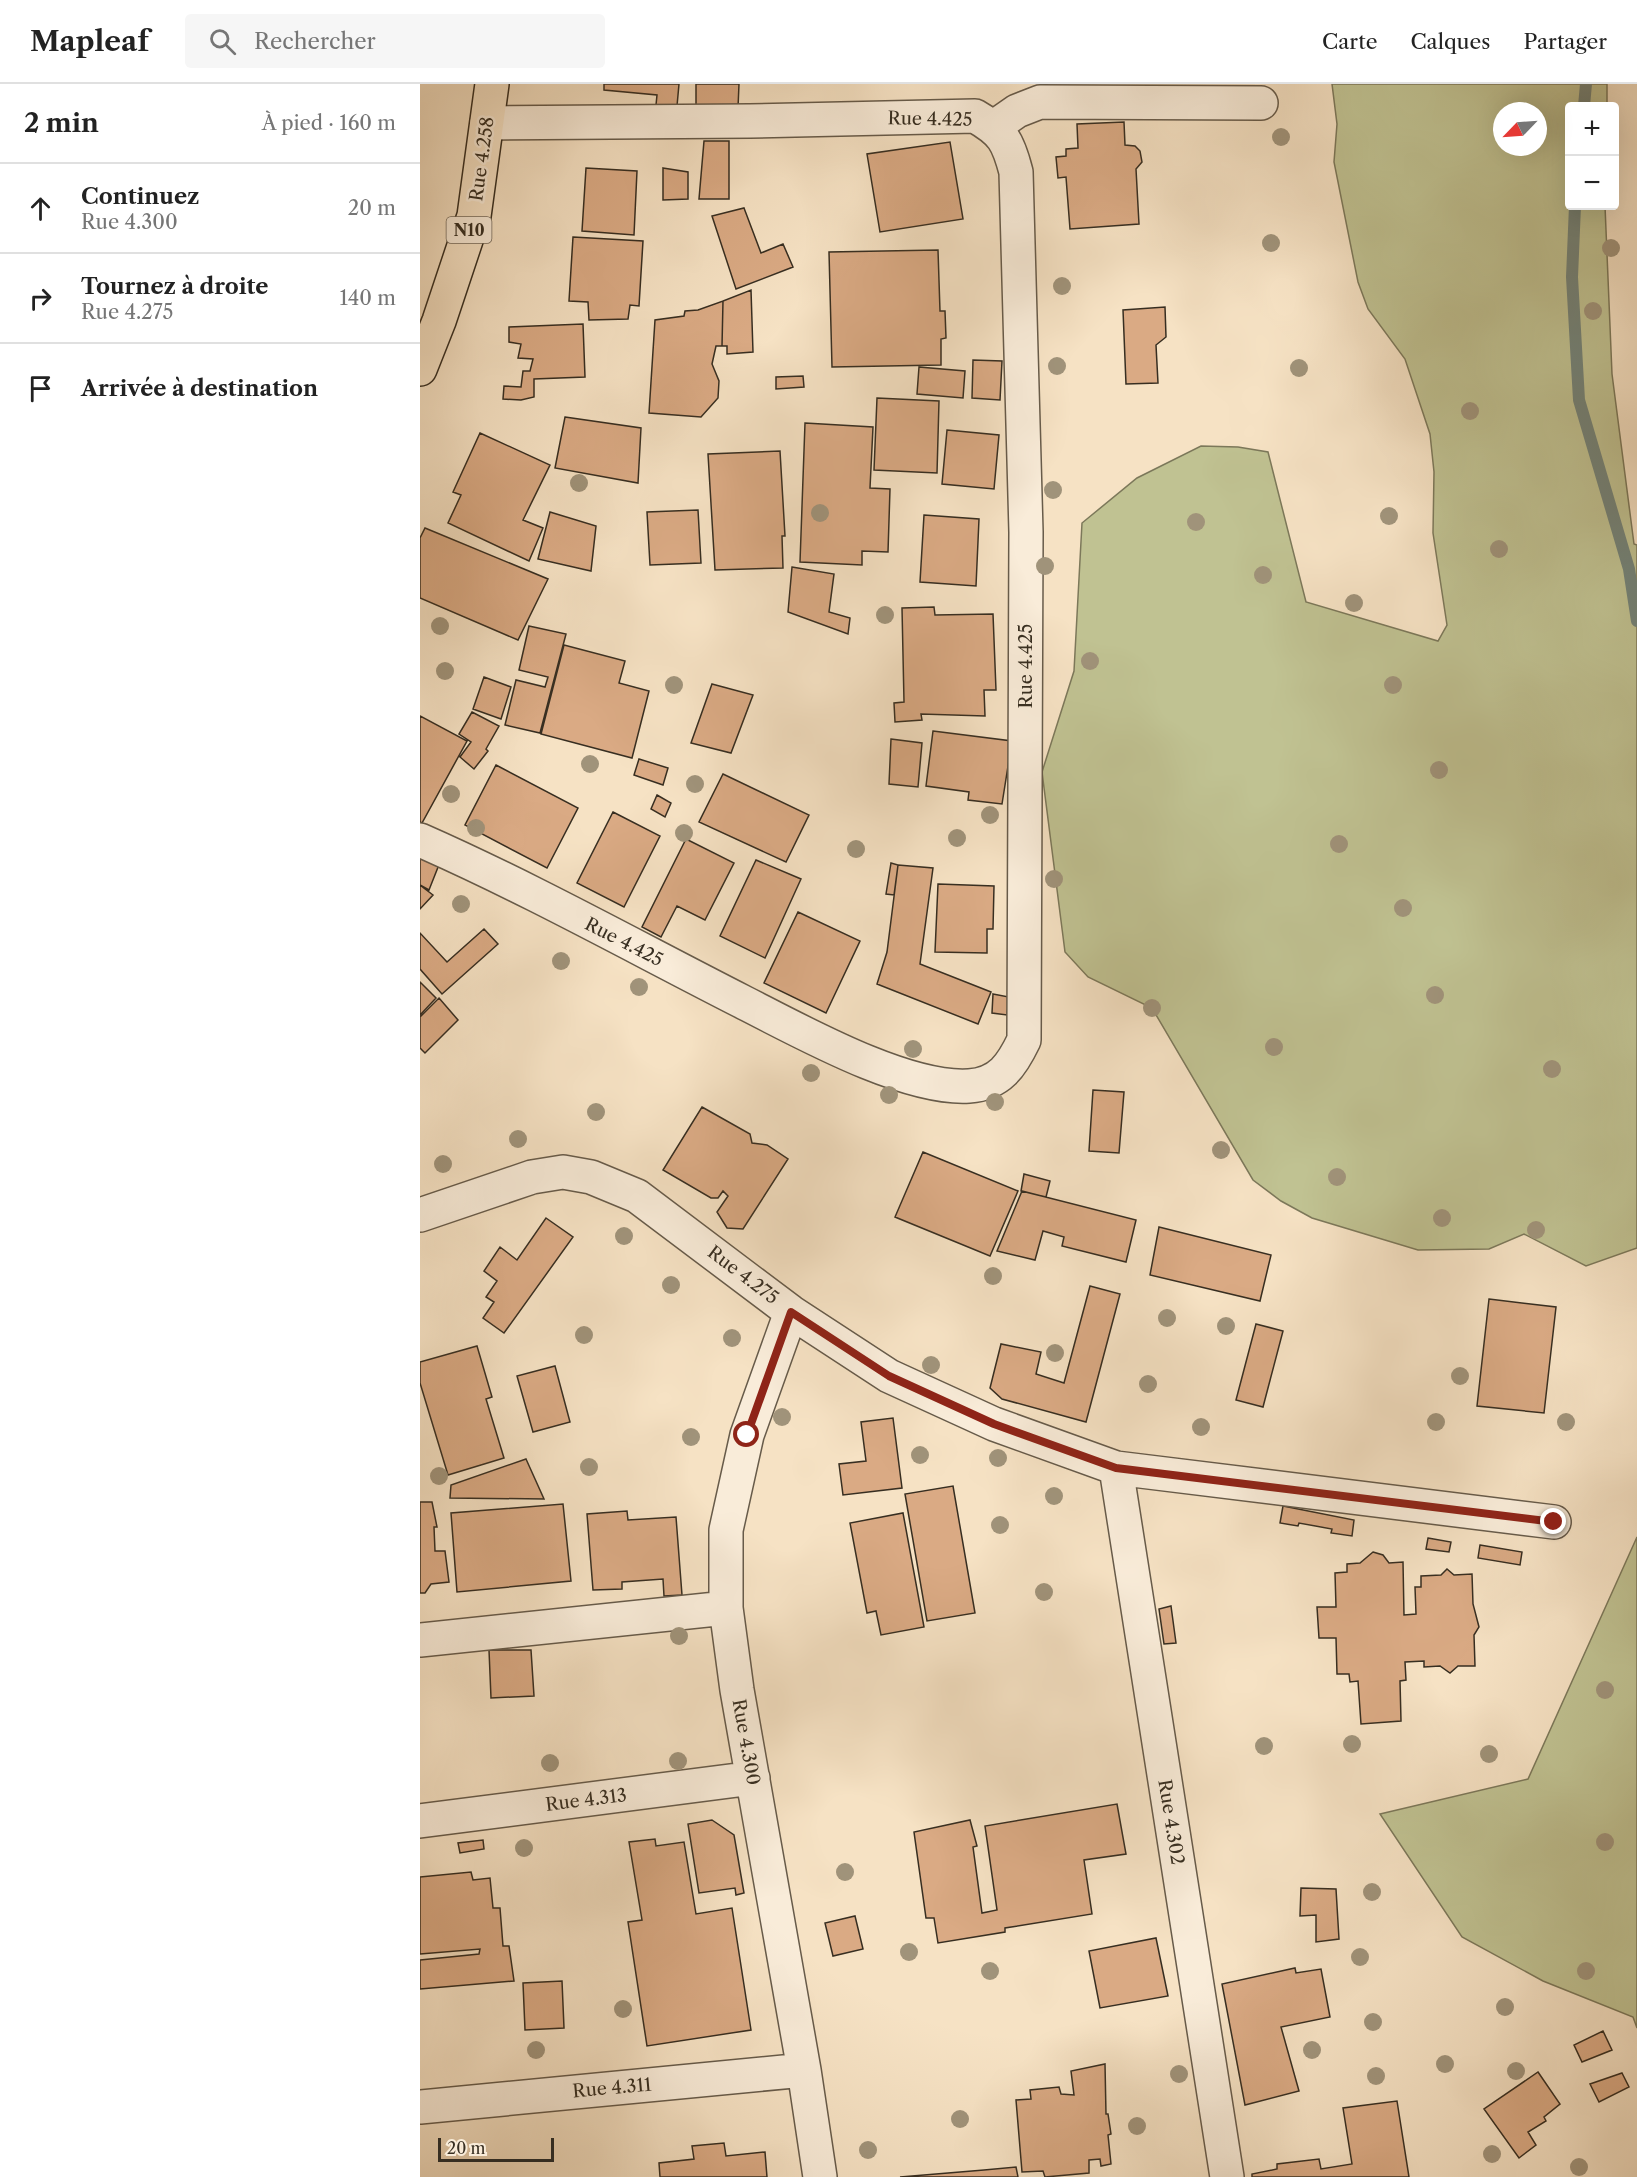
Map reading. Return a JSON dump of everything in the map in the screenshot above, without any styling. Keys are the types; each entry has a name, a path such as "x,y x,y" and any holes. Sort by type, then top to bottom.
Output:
{"highway":[{"name":"Rue 4.258","path":"420,369 440,321 474,216 492,84"}],"street":[{"path":"994,127 1017,111 1040,102 1261,103"},
{"name":"Rue 4.425","path":"420,840 798,1030 892,1071 932,1084 971,1086 995,1080 1012,1066 1024,1040 1026,1000 1026,532 1016,172 1008,142 994,127 975,116 487,123"},
{"name":"Rue 4.275","path":"420,1215 532,1177 563,1172 591,1177 637,1196 791,1312 889,1376 994,1424 1116,1468 1554,1522"},
{"name":"Rue 4.300","path":"791,1312 747,1435 728,1519 726,1608 820,2177"},
{"name":"Rue 4.302","path":"1116,1468 1227,2177"},
{"path":"420,1640 726,1608"},
{"name":"Rue 4.313","path":"420,1821 753,1778"},
{"name":"Rue 4.311","path":"420,2107 804,2070"}],"green space":[{"path":"1332,84 1607,84 1607,102 1565,102 1565,210 1605,210 1612,374 1634,544 1637,545 1637,1248 1586,1266 1524,1234 1489,1249 1418,1250 1312,1218 1281,1201 1253,1180 1152,1008 1088,977 1065,952 1042,772 1074,671 1082,523 1137,478 1201,446 1238,447 1268,452 1306,602 1438,641 1447,625 1433,533 1434,472 1430,434 1405,359 1368,309 1358,282 1334,162 1337,124"},
{"path":"1637,1537 1637,2028 1633,2017 1543,1981 1462,1937 1380,1814 1528,1779"}],"building":[{"path":"604,84 679,84 677,106 656,105 657,95 604,90"},
{"path":"696,84 739,84 738,108 696,107"},
{"path":"1124,122 1125,145 1135,146 1140,151 1142,162 1136,169 1139,224 1070,229 1066,177 1058,178 1056,157 1066,156 1066,149 1078,148 1077,124"},
{"path":"704,141 729,141 729,199 699,199"},
{"path":"950,142 963,219 880,232 867,154"},
{"path":"586,168 637,171 634,235 582,231"},
{"path":"663,168 688,172 688,199 663,200"},
{"path":"744,208 761,253 783,244 793,267 736,289 712,216"},
{"path":"573,237 643,241 639,306 630,305 628,319 589,320 588,302 569,301"},
{"path":"938,250 940,311 945,311 946,338 941,339 941,365 832,367 829,252"},
{"path":"751,290 753,352 727,354 727,346 722,346 723,301"},
{"path":"723,301 722,346 716,346 712,364 719,381 718,398 701,417 649,413 655,320 684,316 685,311 698,310"},
{"path":"1165,307 1166,337 1156,345 1158,383 1126,384 1123,310"},
{"path":"583,324 585,377 534,379 534,397 521,400 503,399 504,386 521,387 523,371 530,371 533,359 518,358 521,344 509,342 509,327"},
{"path":"973,360 1002,361 1000,400 972,398"},
{"path":"919,367 965,371 963,398 917,394"},
{"path":"803,376 804,387 776,389 776,377"},
{"path":"877,398 939,401 937,473 874,470"},
{"path":"565,417 641,428 638,483 555,468"},
{"path":"805,423 873,427 870,488 890,489 888,552 862,551 862,565 800,562"},
{"path":"947,430 999,435 994,489 942,484"},
{"path":"480,433 550,465 523,520 543,528 529,561 448,523 461,495 453,492"},
{"path":"780,451 785,536 782,536 783,568 715,570 708,454"},
{"path":"698,510 701,563 650,565 647,512"},
{"path":"550,512 596,526 591,571 538,559"},
{"path":"924,515 979,519 976,586 920,582"},
{"path":"425,528 548,579 518,640 420,598 420,538"},
{"path":"792,567 834,574 829,612 850,618 848,634 788,612"},
{"path":"934,607 935,615 993,614 996,690 984,690 985,716 921,714 922,720 895,722 894,703 904,702 902,608"},
{"path":"529,626 566,634 540,733 505,725 516,680 545,687 548,677 519,670"},
{"path":"564,645 625,661 619,683 649,691 632,758 541,734"},
{"path":"484,677 511,687 501,719 473,709"},
{"path":"712,684 753,695 731,753 691,743"},
{"path":"472,712 499,726 486,749 488,751 474,769 460,757 471,742 459,734"},
{"path":"420,716 467,741 422,823 420,822"},
{"path":"933,731 1012,741 1002,804 968,800 969,792 926,786"},
{"path":"891,739 922,743 918,787 889,784"},
{"path":"639,759 668,768 663,785 634,775"},
{"path":"496,765 578,808 547,868 465,825"},
{"path":"723,774 809,815 786,862 699,822"},
{"path":"657,795 671,803 665,817 651,809"},
{"path":"613,812 660,836 624,907 577,883"},
{"path":"686,839 734,863 705,920 677,906 661,937 642,927"},
{"path":"420,846 442,857 429,890 420,885"},
{"path":"756,860 801,879 765,958 720,936"},
{"path":"891,863 898,865 894,895 886,894"},
{"path":"898,865 933,868 920,964 991,992 978,1024 877,984 887,952"},
{"path":"938,884 994,886 993,929 987,929 987,953 935,952"},
{"path":"420,885 433,895 420,909"},
{"path":"798,912 860,941 826,1013 764,983"},
{"path":"484,929 498,944 442,994 420,969 420,933 447,962"},
{"path":"420,982 436,998 420,1015"},
{"path":"993,994 1009,997 1007,1015 992,1013"},
{"path":"439,998 458,1020 425,1053 420,1048 420,1017"},
{"path":"1093,1090 1124,1092 1119,1153 1089,1151"},
{"path":"702,1107 750,1134 752,1143 767,1145 788,1159 743,1229 727,1228 717,1212 728,1196 723,1191 718,1198 711,1198 663,1170"},
{"path":"923,1152 1018,1191 990,1256 895,1217"},
{"path":"1024,1174 1050,1181 1046,1197 1021,1191"},
{"path":"1022,1191 1136,1220 1126,1262 1062,1246 1064,1237 1043,1231 1035,1260 997,1251"},
{"path":"546,1218 573,1237 504,1333 483,1318 494,1302 486,1297 497,1281 484,1271 500,1247 517,1260"},
{"path":"1159,1227 1271,1255 1260,1301 1150,1275"},
{"path":"1090,1286 1120,1294 1086,1422 1002,1399 990,1388 1001,1344 1041,1352 1036,1374 1064,1383"},
{"path":"1489,1299 1556,1307 1544,1413 1477,1406"},
{"path":"1256,1324 1283,1331 1263,1407 1236,1400"},
{"path":"477,1346 492,1397 486,1399 504,1458 448,1475 420,1383 420,1362"},
{"path":"555,1366 570,1422 533,1432 517,1376"},
{"path":"893,1418 902,1488 843,1495 839,1464 866,1461 861,1422"},
{"path":"526,1459 544,1499 450,1498 451,1485"},
{"path":"953,1486 975,1613 927,1621 905,1494"},
{"path":"420,1502 432,1502 437,1527 434,1527 435,1551 445,1551 449,1582 431,1584 425,1593 420,1593"},
{"path":"563,1504 571,1581 457,1592 451,1513"},
{"path":"1283,1506 1354,1520 1352,1536 1331,1533 1332,1529 1299,1523 1298,1526 1280,1523"},
{"path":"627,1511 628,1520 676,1517 682,1595 664,1596 663,1579 622,1582 622,1589 593,1590 587,1514"},
{"path":"903,1513 924,1627 881,1635 876,1611 867,1613 850,1523"},
{"path":"1428,1538 1451,1542 1449,1552 1426,1549"},
{"path":"1480,1545 1522,1552 1520,1565 1478,1558"},
{"path":"1373,1552 1383,1555 1389,1563 1403,1562 1404,1615 1416,1614 1415,1587 1421,1587 1421,1576 1441,1575 1447,1569 1454,1575 1472,1574 1473,1604 1479,1627 1474,1635 1475,1666 1458,1666 1450,1673 1440,1666 1424,1667 1424,1661 1405,1662 1406,1680 1400,1681 1401,1721 1361,1724 1358,1681 1350,1682 1349,1674 1337,1674 1336,1638 1319,1638 1317,1607 1336,1607 1335,1573 1347,1572 1347,1564 1360,1563"},
{"path":"1171,1606 1176,1643 1164,1644 1159,1609"},
{"path":"489,1650 531,1650 534,1696 491,1698"},
{"path":"1117,1804 1126,1854 1084,1860 1092,1914 1005,1928 1005,1932 938,1943 934,1918 926,1918 914,1832 970,1820 977,1846 973,1847 982,1913 997,1910 985,1826"},
{"path":"712,1820 734,1835 744,1893 736,1895 735,1888 699,1893 688,1824"},
{"path":"655,1839 656,1846 684,1842 696,1914 732,1908 751,2030 647,2046 628,1922 642,1920 629,1842"},
{"path":"483,1840 484,1849 460,1853 458,1843"},
{"path":"471,1872 473,1880 490,1878 493,1908 500,1908 503,1946 509,1946 514,1981 420,1989 420,1960 479,1954 480,1949 420,1954 420,1877"},
{"path":"1301,1888 1336,1889 1339,1939 1316,1942 1316,1915 1300,1916"},
{"path":"855,1916 863,1949 833,1956 825,1923"},
{"path":"1156,1938 1168,1996 1100,2008 1089,1951"},
{"path":"1295,1968 1296,1973 1321,1969 1330,2017 1281,2027 1299,2091 1245,2105 1222,1984"},
{"path":"562,1981 564,2028 525,2030 523,1983"},
{"path":"1603,2031 1612,2050 1582,2062 1574,2045"},
{"path":"1105,2064 1106,2114 1108,2114 1111,2134 1108,2135 1111,2164 1101,2166 1100,2159 1089,2160 1089,2173 1045,2177 1043,2171 1022,2172 1016,2100 1031,2099 1030,2090 1059,2087 1061,2094 1074,2095 1071,2071"},
{"path":"1538,2072 1560,2104 1544,2117 1546,2121 1528,2132 1536,2145 1519,2158 1484,2109"},
{"path":"1622,2073 1629,2087 1599,2102 1590,2084"},
{"path":"1397,2101 1409,2177 1252,2177 1252,2174 1277,2169 1277,2164 1319,2159 1321,2169 1352,2164 1343,2108"},
{"path":"724,2143 726,2156 765,2152 767,2177 660,2177 659,2163 694,2159 692,2146"},
{"path":"1016,2167 1018,2177 900,2177 984,2170"}],"waterway":[{"path":"1584,102 1586,84"},
{"path":"1575,210 1572,277 1579,400 1629,569 1637,621"}],"route":[{"path":"747,1435 791,1312 889,1376 994,1424 1116,1468 1554,1522"}]}
